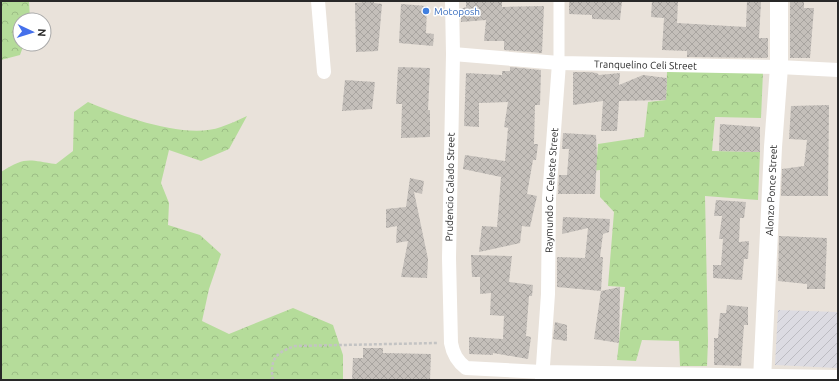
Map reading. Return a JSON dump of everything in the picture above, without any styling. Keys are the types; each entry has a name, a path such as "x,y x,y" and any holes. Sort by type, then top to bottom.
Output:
{"street":[{"path":"318,1 324,72"},
{"name":"Prudencio Calado Street","path":"452,1 453,54 449,258 451,343 454,354 466,368 542,376"},
{"name":"Raymundo C. Celeste Street","path":"542,376 548,294 549,198 559,62 559,1"},
{"name":"Alonzo Ponce Street","path":"762,378 779,66 779,1"},
{"name":"Tranquelino Celi Street","path":"453,54 559,62 779,66 838,70"},
{"path":"542,376 762,378 838,377"}],"path":[{"path":"272,380 271,372 275,358 281,351 295,346 451,343"}],"shaded area":[{"path":"778,310 838,312 837,368 775,365"}],"green space":[{"path":"1,1 29,1 30,12 12,12 12,52 21,52 20,55 1,60"},
{"path":"667,72 763,72 761,118 715,117 712,151 760,152 758,200 705,196 708,341 707,366 680,366 679,341 642,340 636,361 617,360 625,287 608,286 614,212 600,197 600,170 583,172 585,157 597,158 598,144 644,137 648,102 666,100"},
{"path":"88,102 118,114 154,125 190,131 221,127 247,116 229,149 201,161 169,150 161,183 169,203 168,225 200,235 221,254 209,289 202,321 229,334 293,308 333,325 343,355 343,380 1,380 1,172 16,163 27,160 56,164 73,151 74,112"}],"building":[{"path":"374,1 374,3 382,4 378,51 356,52 355,3"},
{"path":"466,1 502,1 502,7 544,6 542,53 504,50 504,41 484,41 486,20 461,22 461,9 466,7"},
{"path":"569,1 622,1 620,20 592,19 592,15 569,14"},
{"path":"652,1 678,1 677,23 746,27 747,1 761,2 759,38 768,38 768,57 687,57 687,51 662,50 664,18 651,17"},
{"path":"790,1 804,1 804,8 814,8 810,58 790,58"},
{"path":"401,4 427,6 426,33 434,34 433,46 399,43"},
{"path":"398,67 430,68 428,110 430,110 430,137 401,138 402,104 396,104"},
{"path":"510,67 541,70 540,105 535,105 534,144 538,144 536,160 533,160 527,194 537,196 530,227 522,226 520,243 479,252 482,226 497,227 501,177 463,169 465,155 505,161 508,128 504,127 508,102 479,103 479,127 464,126 466,73 502,75 502,71 510,71"},
{"path":"573,72 597,73 599,75 620,73 619,85 643,75 667,78 666,100 619,101 617,131 601,131 603,101 573,105"},
{"path":"345,80 375,82 372,109 342,111"},
{"path":"829,105 828,196 781,196 782,169 804,166 807,140 789,139 791,106"},
{"path":"720,124 760,127 760,152 719,151"},
{"path":"563,133 596,135 597,158 595,194 558,194 559,175 567,175 569,149 562,149"},
{"path":"410,178 424,181 422,194 414,192 428,259 427,278 401,277 408,241 396,243 397,226 386,228 386,209 406,207"},
{"path":"716,200 746,202 744,218 740,218 739,242 749,241 748,259 744,259 742,280 713,278 713,265 721,265 723,239 719,239 722,216 714,216"},
{"path":"563,217 610,219 609,232 603,234 600,257 603,257 601,291 557,287 557,257 585,258 588,228 562,234"},
{"path":"779,236 827,238 825,289 807,289 807,284 778,281"},
{"path":"471,255 512,256 509,282 533,285 532,296 529,296 526,336 531,337 528,359 493,353 493,355 469,354 469,337 503,339 504,316 490,315 491,293 480,294 480,277 472,277"},
{"path":"620,287 619,343 594,339 601,291"},
{"path":"727,305 748,307 748,325 744,325 741,366 714,365 714,338 718,338 720,313 726,313"},
{"path":"555,322 567,325 567,341 553,339"},
{"path":"363,348 383,348 383,353 431,354 430,380 352,380 353,358 363,358"}],"place":[{"name":"Motoposh","path":"426,11"}]}
